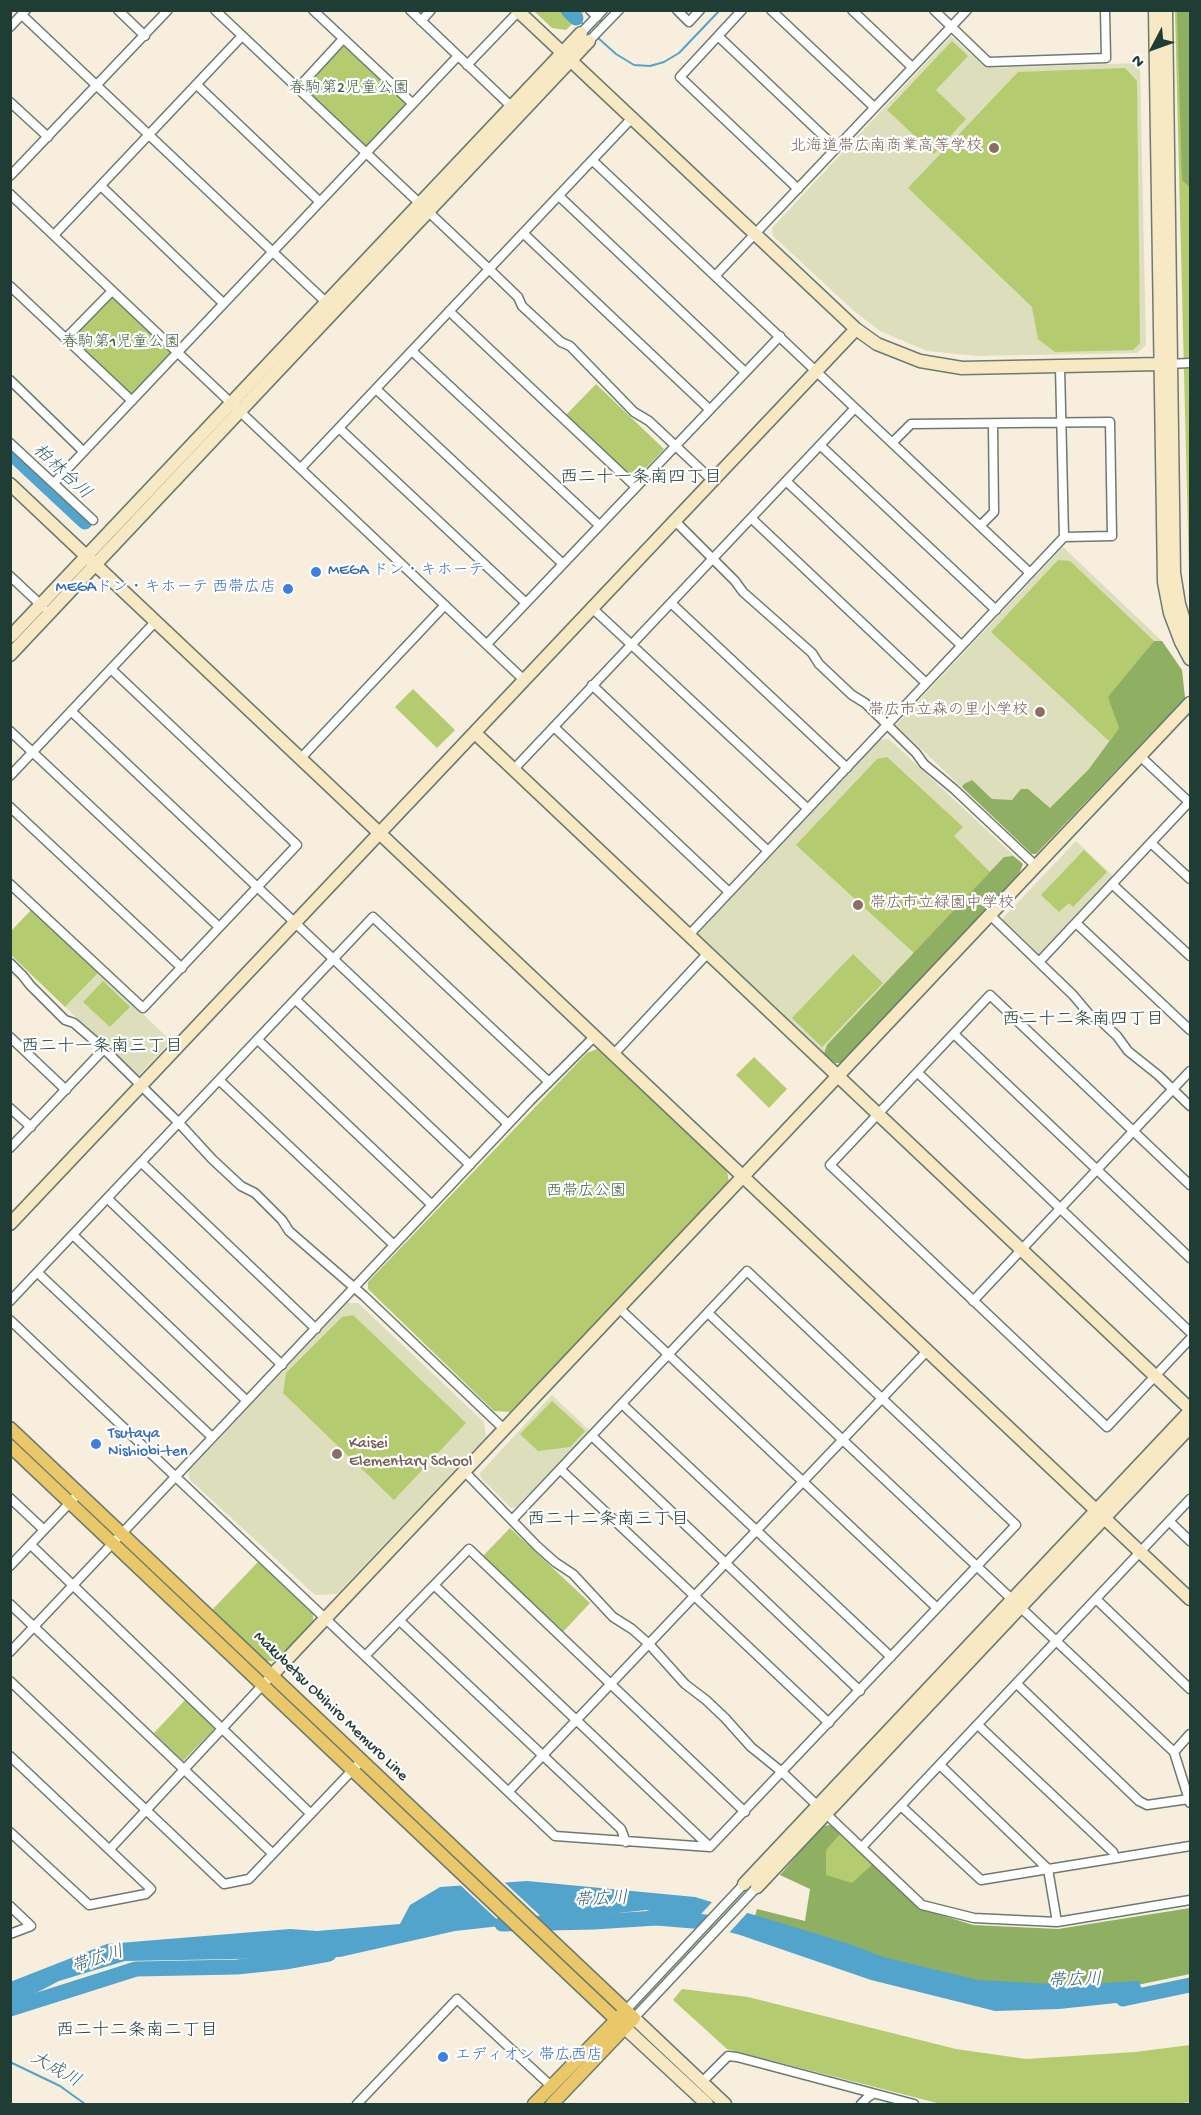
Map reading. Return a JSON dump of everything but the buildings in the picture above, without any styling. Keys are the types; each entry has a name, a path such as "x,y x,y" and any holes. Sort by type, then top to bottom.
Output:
{"main road":[{"name":"Makubetsu Obihiro Memuro Line","path":"10,1428 272,1675 464,1877 621,2024"},
{"name":"Makubetsu Obihiro Memuro Line","path":"10,1446 263,1686 483,1875 630,2014"},
{"path":"552,2104 630,2014"},
{"path":"534,2104 621,2024"}],"street":[{"path":"118,10 145,36"},
{"path":"10,176 168,10"},
{"path":"216,10 518,297 522,306 561,342 570,346 634,412 649,421 713,482"},
{"path":"313,10 412,103"},
{"path":"410,10 516,112"},
{"path":"421,21 430,10"},
{"path":"585,37 601,30 619,10"},
{"path":"677,10 689,22 700,10"},
{"path":"742,10 680,77 798,189"},
{"path":"771,10 874,107"},
{"path":"852,10 912,67"},
{"path":"934,10 988,62 1106,58 1105,10"},
{"path":"716,275 967,10"},
{"path":"1155,10 1165,364 1174,573 1179,604 1191,640"},
{"path":"1166,10 1164,582 1180,642 1191,659"},
{"path":"467,65 518,11 856,329 877,344 898,353 941,366 962,368 1191,363"},
{"path":"10,27 24,13 148,136 331,307"},
{"path":"10,655 46,609 567,58 585,37 596,15"},
{"path":"54,235 242,36"},
{"path":"718,36 836,148"},
{"path":"298,88 343,39"},
{"path":"54,483 458,57"},
{"path":"197,85 320,202"},
{"path":"10,102 48,137"},
{"path":"301,468 632,118"},
{"path":"592,160 1030,573"},
{"path":"101,186 223,303"},
{"path":"10,194 525,680"},
{"path":"558,196 745,372"},
{"path":"523,233 709,409"},
{"path":"10,286 132,401"},
{"path":"66,338 112,291"},
{"path":"449,311 636,487"},
{"path":"10,1224 856,329"},
{"path":"487,644 780,336"},
{"path":"412,351 599,525"},
{"path":"689,935 1064,537 1060,367"},
{"path":"10,380 84,451"},
{"path":"376,388 563,564"},
{"path":"514,769 855,408"},
{"path":"892,443 911,424 993,425 1110,422 1112,536 1064,537"},
{"path":"980,526 994,512 993,425"},
{"path":"339,428 526,603"},
{"path":"10,443 93,520"},
{"path":"820,445 996,610"},
{"path":"786,481 961,645"},
{"path":"10,484 1191,1599"},
{"path":"751,518 926,683"},
{"path":"675,521 713,558 743,592 812,653 819,664 852,695 865,703 929,769 954,789 1036,866"},
{"path":"10,576 46,609"},
{"path":"671,603 847,768"},
{"path":"301,758 445,605"},
{"path":"592,608 808,809"},
{"path":"10,637 46,609"},
{"path":"10,776 156,621"},
{"path":"10,884 143,1008 297,845 111,669"},
{"path":"592,685 768,850"},
{"path":"110,1849 464,1471 1191,703"},
{"path":"71,711 508,1124"},
{"path":"554,727 729,892"},
{"path":"10,731 219,927"},
{"path":"475,733 1191,1410 1101,1515"},
{"path":"1039,962 1190,802 1140,756"},
{"path":"10,807 182,968"},
{"path":"1151,843 1191,879"},
{"path":"1112,884 1191,956"},
{"path":"990,915 1073,995 1089,1014 1117,1036 1128,1052 1191,1106"},
{"path":"10,1301 373,917 549,1082"},
{"path":"1076,923 1191,1030"},
{"path":"613,1054 708,953"},
{"path":"10,963 65,1020 74,1023 104,1049 241,1186 255,1193 297,1238 355,1288 505,1430"},
{"path":"1191,1185 990,995 830,1165 1107,1427 1191,1339"},
{"path":"296,1000 470,1165"},
{"path":"954,1034 1191,1258"},
{"path":"10,1037 66,1090"},
{"path":"10,1652 508,1124 594,1037"},
{"path":"258,1040 432,1205"},
{"path":"10,1148 104,1049"},
{"path":"973,1301 1191,1071"},
{"path":"918,1073 1191,1332"},
{"path":"219,1080 394,1245"},
{"path":"10,1108 31,1127"},
{"path":"142,1163 316,1329"},
{"path":"108,1199 282,1365"},
{"path":"73,1235 247,1401"},
{"path":"10,1320 555,1836 710,1847 1016,1525 747,1271 513,1520"},
{"path":"38,1273 212,1437"},
{"path":"619,1308 937,1608"},
{"path":"708,1313 1174,1752 1190,1801 1147,1805 1139,1801 1017,1684"},
{"path":"509,1791 927,1351"},
{"path":"622,1404 891,1657"},
{"path":"630,2014 663,1970 744,1884 821,1810 1101,1515 1191,1427"},
{"path":"592,1436 860,1690"},
{"path":"561,1470 829,1723"},
{"path":"464,1471 555,1562 573,1574 613,1617 632,1629 649,1644 686,1684 725,1718 751,1747 782,1772 922,1905 974,1918 1057,1922 1191,1900"},
{"path":"10,1566 80,1493"},
{"path":"10,1498 44,1530"},
{"path":"862,1847 1191,1500"},
{"path":"1170,1521 1191,1541"},
{"path":"31,1545 311,1814"},
{"path":"365,1656 469,1549 745,1812"},
{"path":"434,1585 710,1847"},
{"path":"1096,1599 1191,1689"},
{"path":"10,1604 273,1854"},
{"path":"400,1621 621,1829 626,1842"},
{"path":"10,1680 148,1809 224,1884 249,1879 357,1765"},
{"path":"978,1725 1113,1852 1115,1858"},
{"path":"1174,1752 1191,1734"},
{"path":"10,1756 151,1889 146,1894 89,1905 10,1832"},
{"path":"940,1765 1048,1869 1057,1922"},
{"path":"901,1806 981,1880 1191,1846"},
{"path":"630,2014 678,1973 757,1887 821,1810"},
{"path":"10,1906 31,1926 10,1934"},
{"path":"357,2104 457,1999 551,2086"},
{"path":"630,2014 725,2104"},
{"path":"621,2024 707,2104"},
{"path":"702,2082 728,2056 914,2104"},
{"path":"861,2104 873,2094"}],"shaded area":[{"name":"北海道帯広南商業高等学校","path":"951,36 986,68 1140,63 1146,345 1137,353 976,356 927,351 880,331 854,311 773,236 772,228"},
{"name":"帯広市立森の里小学校","path":"1063,547 1162,641 1182,670 1185,698 1036,854 1032,854 896,725"},
{"name":"帯広市立緑園中学校","path":"889,739 1023,864 835,1063 698,934 880,740"},
{"path":"1076,841 1113,876 1039,954 1002,919"},
{"path":"99,972 171,1041 138,1076 65,1007"},
{"name":"Kaisei Elementary School","path":"347,1303 358,1303 484,1422 486,1437 337,1594 315,1595 190,1480 188,1472"},
{"path":"552,1395 590,1431 516,1507 511,1508 481,1478 480,1473"}],"green space":[{"path":"534,11 583,11 566,30 552,28"},
{"path":"1175,11 1190,11 1190,612"},
{"path":"1177,11 1190,11 1190,188 1182,180"},
{"path":"952,41 968,56 936,90 966,119 934,154 887,110"},
{"name":"春駒第2児童公園","path":"340,46 347,47 404,99 405,106 366,147 305,91 305,86"},
{"path":"1125,68 1137,81 1140,343 1133,350 1055,352 1038,339 1032,307 908,188 1018,72"},
{"name":"春駒第1児童公園","path":"114,296 170,351 171,355 131,396 71,337 108,299"},
{"path":"596,384 664,449 635,480 566,415"},
{"path":"1058,560 1070,561 1154,641 1109,697 1119,728 1109,741 991,632"},
{"path":"1154,641 1162,641 1182,670 1185,698 1036,854 1032,854 962,787 972,780 992,799 1012,800 1021,789 1028,789 1050,808 1089,769 1119,728 1108,697"},
{"path":"413,689 455,730 437,748 395,707"},
{"path":"887,757 963,827 954,836 990,872 914,953 796,845 877,759"},
{"path":"1084,850 1107,872 1073,907 1069,903 1059,912 1041,895"},
{"path":"1013,856 1023,864 1018,876 845,1063 835,1063 824,1054 827,1045 1004,857"},
{"path":"32,909 99,972 65,1007 11,955 10,932"},
{"path":"853,954 883,983 822,1047 792,1018"},
{"path":"103,981 130,1007 110,1027 83,1002"},
{"name":"西帯広公園","path":"597,1049 727,1170 729,1183 510,1412 494,1411 368,1289 368,1282 587,1053"},
{"path":"754,1057 787,1089 769,1108 736,1075"},
{"path":"353,1315 466,1423 394,1500 283,1393 286,1373 342,1317"},
{"path":"552,1401 585,1431 570,1447 538,1451 520,1434"},
{"path":"510,1528 590,1603 563,1632 483,1556"},
{"path":"258,1562 313,1614 313,1622 276,1661 266,1661 212,1610"},
{"path":"186,1699 216,1727 183,1761 154,1733"},
{"path":"831,1825 873,1864 919,1908 780,1875"},
{"path":"831,1825 840,1834 826,1850 826,1875 852,1883 873,1864 919,1908 973,1925 1058,1929 1190,1908 1190,1974 1123,1988 989,1988 753,1923 757,1909 805,1921 810,1889 780,1875 822,1826"},
{"path":"682,1989 748,1997 956,2049 1026,2059 1135,2052 1190,2045 1190,2102 1174,2104 941,2104 727,2049 673,2000"}],"water":[{"path":"527,1881 695,1897 850,1944 883,1957 978,1980 1070,1985 1139,1981 1145,2000 1059,2009 995,2011 871,1980 740,1935 646,1910 455,1931 340,1957 125,1961 59,1981 11,2006 10,1982 107,1944 290,1929 317,1931 400,1924 410,1905 440,1887"}],"pier":[{"path":"502,1880 548,1923 506,1928 458,1883"},
{"path":"714,1900 749,1911 727,1935 691,1925"}],"waterway":[{"path":"568,10 576,18"},
{"path":"597,37 616,54 634,65 650,66 664,62 679,53 720,10"},
{"path":"576,18 584,25"},
{"name":"柏林台川","path":"10,452 85,522"},
{"name":"帯広川","path":"502,1924 656,1918 706,1922"},
{"name":"帯広川","path":"10,2009 136,1969 237,1967 329,1954"},
{"name":"帯広川","path":"1123,1999 1190,1985"},
{"name":"大成川","path":"10,2062 60,2086 85,2104"}],"place":[{"name":"北海道帯広南商業高等学校","path":"994,148"},
{"name":"MEGA ドン・キホーテ","path":"316,572"},
{"name":"MEGAドン・キホーテ 西帯広店","path":"288,589"},
{"name":"帯広市立森の里小学校","path":"1040,712"},
{"name":"帯広市立緑園中学校","path":"858,905"},
{"name":"Tsutaya Nishiobi-ten","path":"96,1444"},
{"name":"Kaisei Elementary School","path":"337,1454"},
{"name":"エディオン 帯広西店","path":"443,2057"}],"district":[{"name":"西二十一条南四丁目","path":"641,479"},
{"name":"西二十二条南四丁目","path":"1083,1021"},
{"name":"西二十一条南三丁目","path":"102,1048"},
{"name":"西二十二条南三丁目","path":"608,1521"},
{"name":"西二十二条南二丁目","path":"137,2032"}]}
